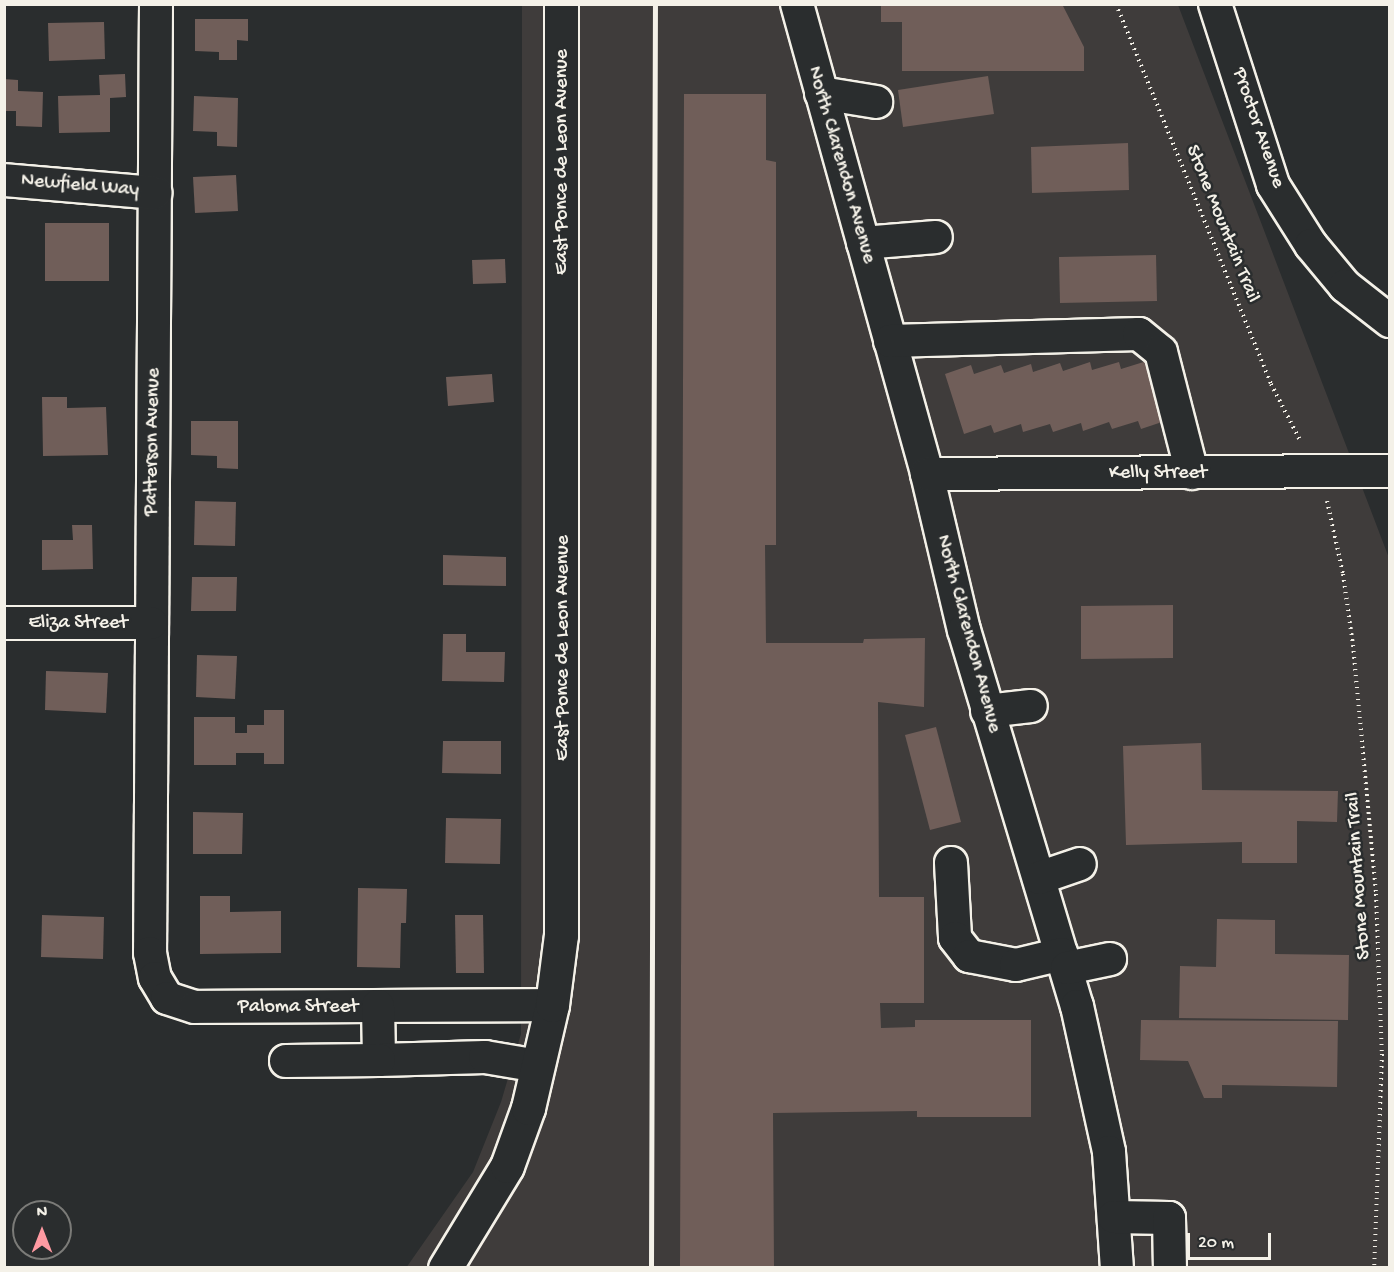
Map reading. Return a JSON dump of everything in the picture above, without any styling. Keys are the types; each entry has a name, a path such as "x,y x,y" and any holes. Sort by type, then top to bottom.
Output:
{"main road":[{"name":"East Ponce de Leon Avenue","path":"445,1268 507,1166 538,1066 552,1005 561,935 564,795 561,4"}],"street":[{"name":"Patterson Avenue","path":"153,879 151,623 156,4"},
{"name":"North Clarendon Avenue","path":"797,4 927,474 987,711 1064,961 1109,1152 1118,1268"},
{"name":"Proctor Avenue","path":"1215,4 1273,184 1311,245 1346,286 1389,321"},
{"path":"821,93 876,102"},
{"name":"Newfield Way","path":"4,180 155,193"},
{"path":"863,243 936,237"},
{"path":"890,341 1139,334 1161,352 1191,473"},
{"name":"Kelly Street","path":"927,474 1389,471"},
{"name":"Eliza Street","path":"4,623 151,623"},
{"path":"987,711 1031,706"},
{"path":"951,863 955,938 969,956 1016,965 1110,959"},
{"path":"1039,878 1080,864"},
{"name":"Paloma Street","path":"153,879 150,953 155,978 167,998 195,1007 552,1005"},
{"path":"378,1006 379,1060"},
{"path":"285,1061 485,1057 538,1066"},
{"path":"1114,1217 1169,1218 1170,1268"}],"path":[{"name":"Stone Mountain Trail","path":"1116,4 1271,384 1307,453"},
{"name":"Stone Mountain Trail","path":"1325,497 1343,574 1353,645 1376,894 1382,1054 1374,1268"}],"shaded area":[{"path":"522,5 1178,5 1389,558 1389,1267 406,1268 473,1172 501,1102 521,1034"}],"building":[{"path":"881,4 1063,6 1084,47 1084,71 902,71 902,22 881,22"},
{"path":"195,19 248,19 248,41 237,40 237,60 219,60 219,52 195,51"},
{"path":"104,22 105,59 49,61 48,23"},
{"path":"125,74 126,97 110,98 110,132 59,133 58,96 100,95 99,75"},
{"path":"988,76 994,114 903,127 898,90"},
{"path":"4,79 18,80 18,91 43,92 42,127 16,126 16,111 4,111"},
{"path":"684,94 766,94 766,160 776,162 776,545 765,545 766,643 863,643 864,639 925,638 924,707 878,702 879,897 924,897 924,1003 880,1003 881,1028 915,1027 915,1020 1031,1020 1031,1117 917,1117 917,1111 773,1113 774,1268 680,1268"},
{"path":"194,96 238,98 237,147 217,146 217,132 193,131"},
{"path":"1128,143 1129,190 1032,193 1031,147"},
{"path":"236,175 238,211 195,213 193,177"},
{"path":"45,223 109,223 109,281 45,281"},
{"path":"1156,255 1157,301 1060,303 1059,257"},
{"path":"505,259 506,283 473,284 472,260"},
{"path":"1150,360 1168,420 1141,429 1138,421 1112,429 1109,422 1083,431 1081,423 1053,432 1050,424 1023,432 1021,424 994,433 991,425 964,434 945,374 971,365 974,374 1001,365 1004,373 1031,364 1033,372 1060,363 1063,371 1090,362 1092,370 1119,362 1121,369"},
{"path":"492,374 494,402 448,406 446,377"},
{"path":"42,397 67,397 67,408 106,407 108,455 43,456"},
{"path":"191,421 238,421 238,469 217,468 217,456 191,455"},
{"path":"195,501 236,502 235,546 194,545"},
{"path":"72,525 92,525 93,569 42,570 42,540 73,540"},
{"path":"443,555 506,557 506,586 443,585"},
{"path":"192,577 237,577 236,611 191,611"},
{"path":"1173,605 1173,658 1081,659 1081,606"},
{"path":"443,634 466,634 466,652 505,652 504,682 442,681"},
{"path":"197,655 237,656 235,699 196,697"},
{"path":"46,671 108,673 106,713 45,710"},
{"path":"264,710 284,710 284,764 264,764 264,753 236,753 236,765 194,765 194,717 235,717 235,733 247,733 247,725 264,725"},
{"path":"936,727 961,822 930,830 905,735"},
{"path":"443,741 501,741 501,774 442,773"},
{"path":"1201,743 1202,790 1338,791 1337,822 1297,821 1297,863 1242,863 1242,842 1126,845 1123,746"},
{"path":"193,812 243,813 242,854 193,854"},
{"path":"446,818 501,819 500,864 445,863"},
{"path":"358,888 407,889 406,923 401,923 400,968 357,967"},
{"path":"200,896 230,896 230,912 281,911 281,953 200,954"},
{"path":"42,915 104,917 103,959 41,957"},
{"path":"455,915 483,915 484,973 456,973"},
{"path":"1217,919 1275,920 1275,954 1349,955 1348,1020 1179,1018 1180,966 1216,967"},
{"path":"1141,1020 1338,1021 1337,1087 1222,1085 1222,1098 1204,1098 1188,1061 1140,1060"}],"railway":[{"path":"651,1268 655,4"}]}
